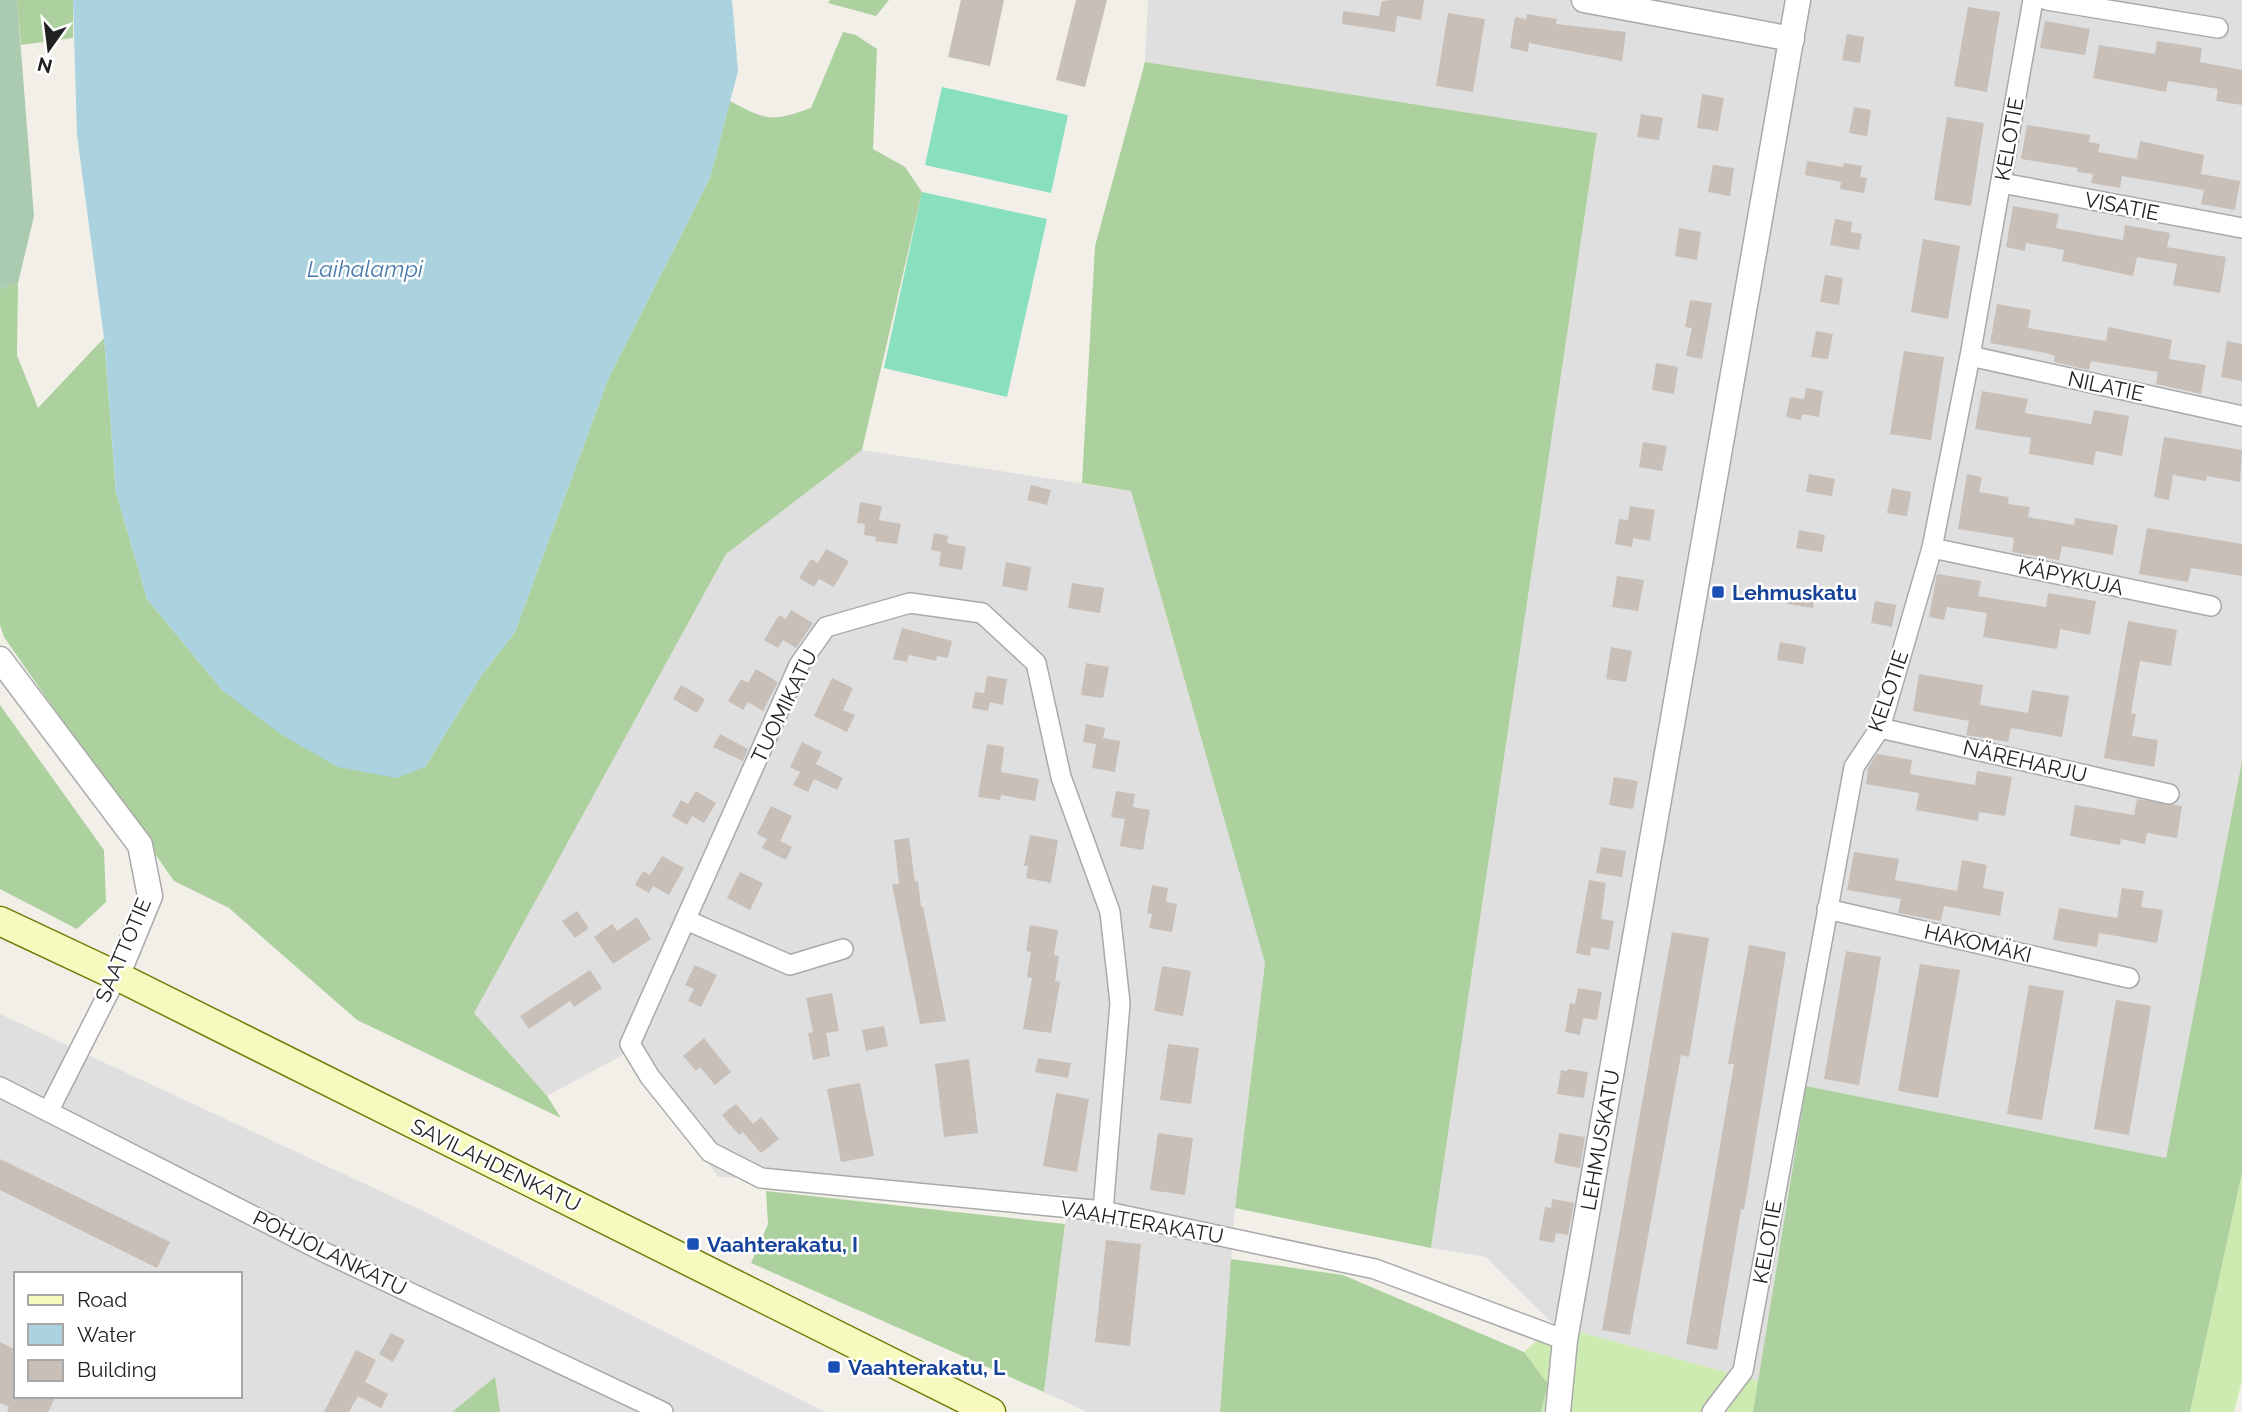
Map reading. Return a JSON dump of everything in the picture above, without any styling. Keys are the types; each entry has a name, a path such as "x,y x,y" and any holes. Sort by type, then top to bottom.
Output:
{"main road":[{"name":"SAVILAHDENKATU","path":"0,921 117,976 991,1412"}],"street":[{"path":"1584,0 1791,39"},
{"name":"LEHMUSKATU","path":"1558,1412 1565,1340 1798,0"},
{"name":"KELOTIE","path":"1712,1412 1744,1371 1854,767 1880,728 1932,548 2002,183 2033,0"},
{"path":"2047,0 2218,28"},
{"name":"VISATIE","path":"2002,183 2242,228"},
{"name":"NILATIE","path":"1970,356 2242,416"},
{"name":"KÄPYKUJA","path":"1932,548 2211,606"},
{"name":"TUOMIKATU","path":"710,1152 650,1077 630,1044 799,665 825,627 910,603 982,613 1036,663 1061,777 1110,912 1120,1003 1103,1211"},
{"name":"SAATTOTIE","path":"0,659 140,845 150,895 117,976 49,1110"},
{"name":"NÄREHARJU","path":"1880,728 2169,794"},
{"name":"HAKOMÄKI","path":"1827,908 2129,978"},
{"path":"686,920 790,965 843,949"},
{"name":"POHJOLANKATU","path":"0,1087 326,1252 663,1412"},
{"name":"VAAHTERAKATU","path":"710,1152 761,1178 1103,1211 1375,1269 1565,1340"}],"shaded area":[{"path":"1148,0 2242,0 2242,761 2166,1158 1806,1086 1758,1381 1554,1325 1486,1257 1431,1248 1597,133 1145,62"},
{"path":"862,450 1131,491 1265,963 1235,1208 1220,1412 1087,1412 1044,1392 1069,1195 718,1177 630,1051 547,1096 473,1013 726,554"},
{"path":"0,1014 421,1210 825,1412 0,1412"}],"green space":[{"path":"0,0 17,0 34,216 18,283 0,289"},
{"path":"17,0 73,0 73,38 21,45"},
{"path":"830,0 889,0 876,16 828,3"},
{"path":"843,32 856,35 877,49 873,149 905,167 922,192 862,450 726,554 474,1013 547,1096 561,1118 357,1020 229,908 174,881 4,637 0,625 0,289 18,283 17,355 38,408 104,338 116,492 147,599 223,691 425,767 481,676 515,632 609,377 710,178 730,101 770,117 787,116 811,108"},
{"path":"1145,62 1597,133 1431,1248 1235,1208 1265,963 1131,491 1082,483 1095,246"},
{"path":"942,87 1068,115 1051,193 925,165"},
{"path":"922,192 1047,219 1007,397 884,368"},
{"path":"0,705 104,850 106,902 77,929 0,889"},
{"path":"2242,761 2242,1173 2190,1412 1753,1412 1806,1086 2166,1158"},
{"path":"2242,1173 2242,1380 2234,1412 2190,1412"},
{"path":"766,1191 1065,1224 1044,1392 751,1263 768,1224"},
{"path":"1231,1259 1343,1275 1524,1352 1548,1384 1541,1412 1220,1412"},
{"path":"1554,1325 1758,1381 1753,1412 1541,1412 1548,1384 1524,1352"},
{"path":"495,1377 500,1412 452,1412"}],"water":[{"name":"Laihalampi","path":"73,0 732,0 738,71 710,178 609,377 515,632 481,676 425,767 396,778 338,767 282,735 223,691 147,599 116,492 104,338 77,135"}],"building":[{"path":"961,0 1004,0 990,66 948,57"},
{"path":"1076,0 1107,0 1085,87 1056,80"},
{"path":"1424,0 1421,20 1397,16 1395,32 1342,24 1343,11 1379,16 1382,1"},
{"path":"1968,7 2000,12 1987,92 1954,86"},
{"path":"1448,13 1485,19 1473,92 1436,86"},
{"path":"1527,14 1557,19 1556,24 1626,32 1622,61 1529,43 1528,52 1510,48 1515,17 1526,19"},
{"path":"2045,21 2090,29 2085,55 2040,48"},
{"path":"1847,34 1864,37 1860,63 1842,60"},
{"path":"2157,41 2202,48 2200,62 2242,70 2242,105 2216,101 2218,89 2168,81 2166,92 2093,78 2099,45 2155,54"},
{"path":"1702,94 1724,98 1718,131 1697,128"},
{"path":"1854,107 1871,110 1867,136 1849,133"},
{"path":"1641,114 1663,118 1659,140 1637,137"},
{"path":"1947,117 1984,123 1971,206 1934,200"},
{"path":"2027,125 2090,135 2089,142 2100,144 2098,152 2137,159 2140,141 2204,155 2201,174 2240,181 2235,210 2201,204 2204,190 2122,176 2120,188 2091,183 2093,174 2077,172 2078,168 2021,159"},
{"path":"1807,161 1843,167 1844,163 1862,166 1860,177 1867,178 1864,193 1840,189 1841,182 1805,175"},
{"path":"1713,165 1734,168 1730,196 1708,192"},
{"path":"2013,206 2059,214 2056,228 2123,240 2125,225 2170,233 2167,247 2226,257 2220,293 2173,285 2177,264 2137,257 2133,276 2062,261 2064,250 2026,243 2025,251 2006,247"},
{"path":"1835,219 1852,222 1851,232 1862,234 1859,250 1830,245"},
{"path":"1679,228 1701,232 1697,260 1675,256"},
{"path":"1923,239 1960,246 1948,319 1911,312"},
{"path":"1825,275 1843,278 1839,305 1820,302"},
{"path":"1690,300 1712,303 1702,359 1686,356 1692,328 1685,327"},
{"path":"1997,304 2031,310 2028,328 2106,341 2108,327 2172,340 2169,359 2206,365 2201,394 2156,384 2158,372 2091,361 2089,370 2054,362 2055,356 2046,353 1990,343"},
{"path":"1816,331 1833,334 1828,359 1811,357"},
{"path":"2227,341 2242,344 2242,381 2221,377"},
{"path":"1904,351 1944,357 1931,440 1890,434"},
{"path":"1656,363 1678,367 1674,394 1652,390"},
{"path":"1806,388 1823,391 1819,417 1802,414 1801,420 1786,417 1790,397 1804,399"},
{"path":"1982,391 2028,399 2025,413 2091,424 2094,410 2129,416 2122,456 2096,451 2093,465 2029,454 2031,438 1975,429"},
{"path":"2164,437 2242,450 2240,482 2207,476 2206,481 2173,475 2169,500 2154,497"},
{"path":"1643,442 1667,446 1662,471 1639,467"},
{"path":"1809,474 1835,479 1832,496 1806,492"},
{"path":"1967,474 1982,477 1979,492 2009,497 2008,504 2030,507 2028,517 2074,525 2075,518 2118,525 2113,555 2062,546 2059,560 2012,552 2014,538 1958,529"},
{"path":"1031,485 1051,490 1047,505 1027,500"},
{"path":"1892,488 1911,492 1907,516 1887,513"},
{"path":"860,502 882,506 879,520 901,524 897,544 875,541 876,537 864,535 865,524 857,523"},
{"path":"1630,506 1655,510 1650,541 1633,538 1632,547 1615,544 1619,519 1628,520"},
{"path":"2147,528 2242,544 2242,576 2191,568 2188,582 2139,574"},
{"path":"1799,530 1825,535 1822,552 1796,548"},
{"path":"934,533 948,536 947,543 966,547 962,570 939,566 941,552 931,550"},
{"path":"826,549 849,561 834,587 819,579 814,587 799,578 811,559 818,563"},
{"path":"1006,562 1031,567 1027,591 1002,586"},
{"path":"1937,574 1981,581 1978,596 2046,607 2048,593 2096,601 2090,635 2060,629 2057,649 1983,637 1987,613 1947,607 1944,620 1929,617"},
{"path":"1617,576 1644,580 1638,611 1612,607"},
{"path":"1072,583 1104,588 1100,613 1068,608"},
{"path":"1789,586 1815,591 1813,608 1787,604"},
{"path":"1875,601 1896,605 1892,627 1871,623"},
{"path":"791,610 813,623 796,648 783,640 778,648 764,640 779,615 786,619"},
{"path":"2128,621 2177,630 2171,666 2140,661 2131,713 2136,714 2132,736 2158,740 2154,767 2104,758"},
{"path":"902,628 952,641 948,658 937,656 936,661 909,655 907,662 893,659"},
{"path":"1780,642 1806,647 1803,664 1777,660"},
{"path":"1611,647 1632,651 1626,682 1606,679"},
{"path":"1086,663 1109,667 1103,698 1081,695"},
{"path":"756,669 778,682 763,711 748,702 743,710 728,701 741,679 748,683"},
{"path":"1919,674 1983,685 1980,705 2028,713 2032,690 2069,696 2062,737 2011,728 2008,742 1966,735 1969,721 1913,711"},
{"path":"987,676 1007,679 1003,705 990,702 988,711 972,708 975,692 984,693"},
{"path":"832,678 853,688 843,710 855,715 847,732 814,716"},
{"path":"681,685 705,699 697,713 673,699"},
{"path":"1086,724 1105,728 1103,738 1120,741 1115,772 1092,768 1096,744 1083,742"},
{"path":"720,734 748,749 743,761 713,747"},
{"path":"802,742 822,752 816,764 843,778 837,790 814,779 808,792 793,785 800,772 790,767"},
{"path":"987,744 1004,747 1001,772 1039,779 1035,801 1001,795 1000,800 978,797"},
{"path":"1877,754 1912,760 1910,774 1975,785 1977,771 2012,777 2005,816 1979,812 1978,821 1916,810 1919,793 1866,784 1868,768"},
{"path":"1614,777 1638,781 1633,809 1609,805"},
{"path":"696,791 716,803 704,823 692,816 687,825 672,816 681,800 688,804"},
{"path":"1116,791 1135,794 1133,807 1150,810 1143,850 1120,846 1125,819 1111,817"},
{"path":"2137,799 2182,806 2177,838 2147,833 2145,844 2121,839 2120,845 2070,836 2075,805 2134,815"},
{"path":"771,806 792,816 780,841 792,847 786,860 762,848 767,839 757,834"},
{"path":"1030,835 1058,840 1051,883 1026,878 1028,866 1024,866"},
{"path":"909,838 915,882 918,881 921,907 946,1021 920,1024 892,884 899,884 894,840"},
{"path":"1601,847 1626,851 1622,877 1596,873"},
{"path":"1854,852 1899,859 1895,880 1957,891 1962,860 1987,865 1983,888 2004,892 2000,916 1944,906 1941,921 1898,913 1901,899 1847,890"},
{"path":"662,856 684,868 669,895 653,886 649,893 635,885 643,871 650,875"},
{"path":"740,872 763,883 750,910 727,898"},
{"path":"1589,880 1606,883 1601,919 1614,921 1609,950 1591,947 1590,956 1576,953"},
{"path":"1152,885 1168,888 1166,902 1177,904 1172,932 1149,928 1152,914 1147,913"},
{"path":"2122,888 2144,891 2141,907 2163,910 2157,943 2099,933 2097,947 2053,940 2059,908 2117,918"},
{"path":"577,911 589,928 575,938 562,921"},
{"path":"637,917 651,939 613,964 594,937 612,924 617,931"},
{"path":"1030,925 1058,930 1054,955 1059,956 1055,981 1060,982 1051,1033 1023,1029 1032,978 1027,977 1031,952 1026,951"},
{"path":"1672,932 1709,938 1689,1057 1681,1055 1630,1335 1602,1330"},
{"path":"1749,945 1786,952 1744,1210 1741,1209 1717,1350 1686,1344 1734,1064 1728,1064"},
{"path":"1846,951 1881,957 1859,1085 1824,1079"},
{"path":"1920,964 1960,970 1938,1098 1898,1091"},
{"path":"695,965 717,975 701,1007 688,1001 694,989 685,985"},
{"path":"1162,966 1191,971 1183,1016 1154,1011"},
{"path":"590,970 602,988 574,1007 570,1001 529,1029 520,1016"},
{"path":"2029,985 2064,991 2042,1120 2007,1114"},
{"path":"1578,988 1602,992 1597,1020 1583,1018 1580,1035 1565,1032 1570,1003 1575,1004"},
{"path":"832,993 839,1031 826,1033 830,1056 813,1060 808,1033 813,1032 806,998"},
{"path":"2116,1000 2151,1006 2129,1135 2094,1129"},
{"path":"884,1026 888,1046 866,1051 862,1030"},
{"path":"704,1038 731,1072 715,1085 700,1067 696,1071 683,1056"},
{"path":"1168,1044 1199,1048 1191,1104 1160,1100"},
{"path":"1038,1058 1071,1063 1068,1078 1035,1072"},
{"path":"969,1059 978,1133 944,1137 935,1064"},
{"path":"1561,1070 1588,1072 1584,1098 1557,1094"},
{"path":"860,1083 874,1156 841,1162 827,1089"},
{"path":"1056,1093 1089,1099 1077,1172 1043,1166"},
{"path":"736,1104 753,1124 761,1117 779,1139 761,1153 743,1132 739,1135 722,1115"},
{"path":"1158,1133 1193,1138 1185,1195 1150,1190"},
{"path":"1559,1133 1585,1137 1580,1168 1554,1163"},
{"path":"0,1159 170,1242 157,1268 0,1190"},
{"path":"1552,1199 1574,1203 1568,1235 1556,1233 1554,1243 1539,1240 1545,1207 1551,1208"},
{"path":"1106,1240 1141,1244 1130,1346 1095,1342"},
{"path":"391,1333 405,1340 393,1362 379,1354"},
{"path":"0,1342 14,1349 14,1398 55,1398 48,1412 7,1412 9,1407 0,1403"},
{"path":"356,1350 376,1360 365,1382 388,1394 381,1408 358,1396 349,1412 324,1412"}],"place":[{"name":"Lehmuskatu","path":"1718,592"},
{"name":"Vaahterakatu, I","path":"693,1244"},
{"name":"Vaahterakatu, L","path":"834,1367"}]}
